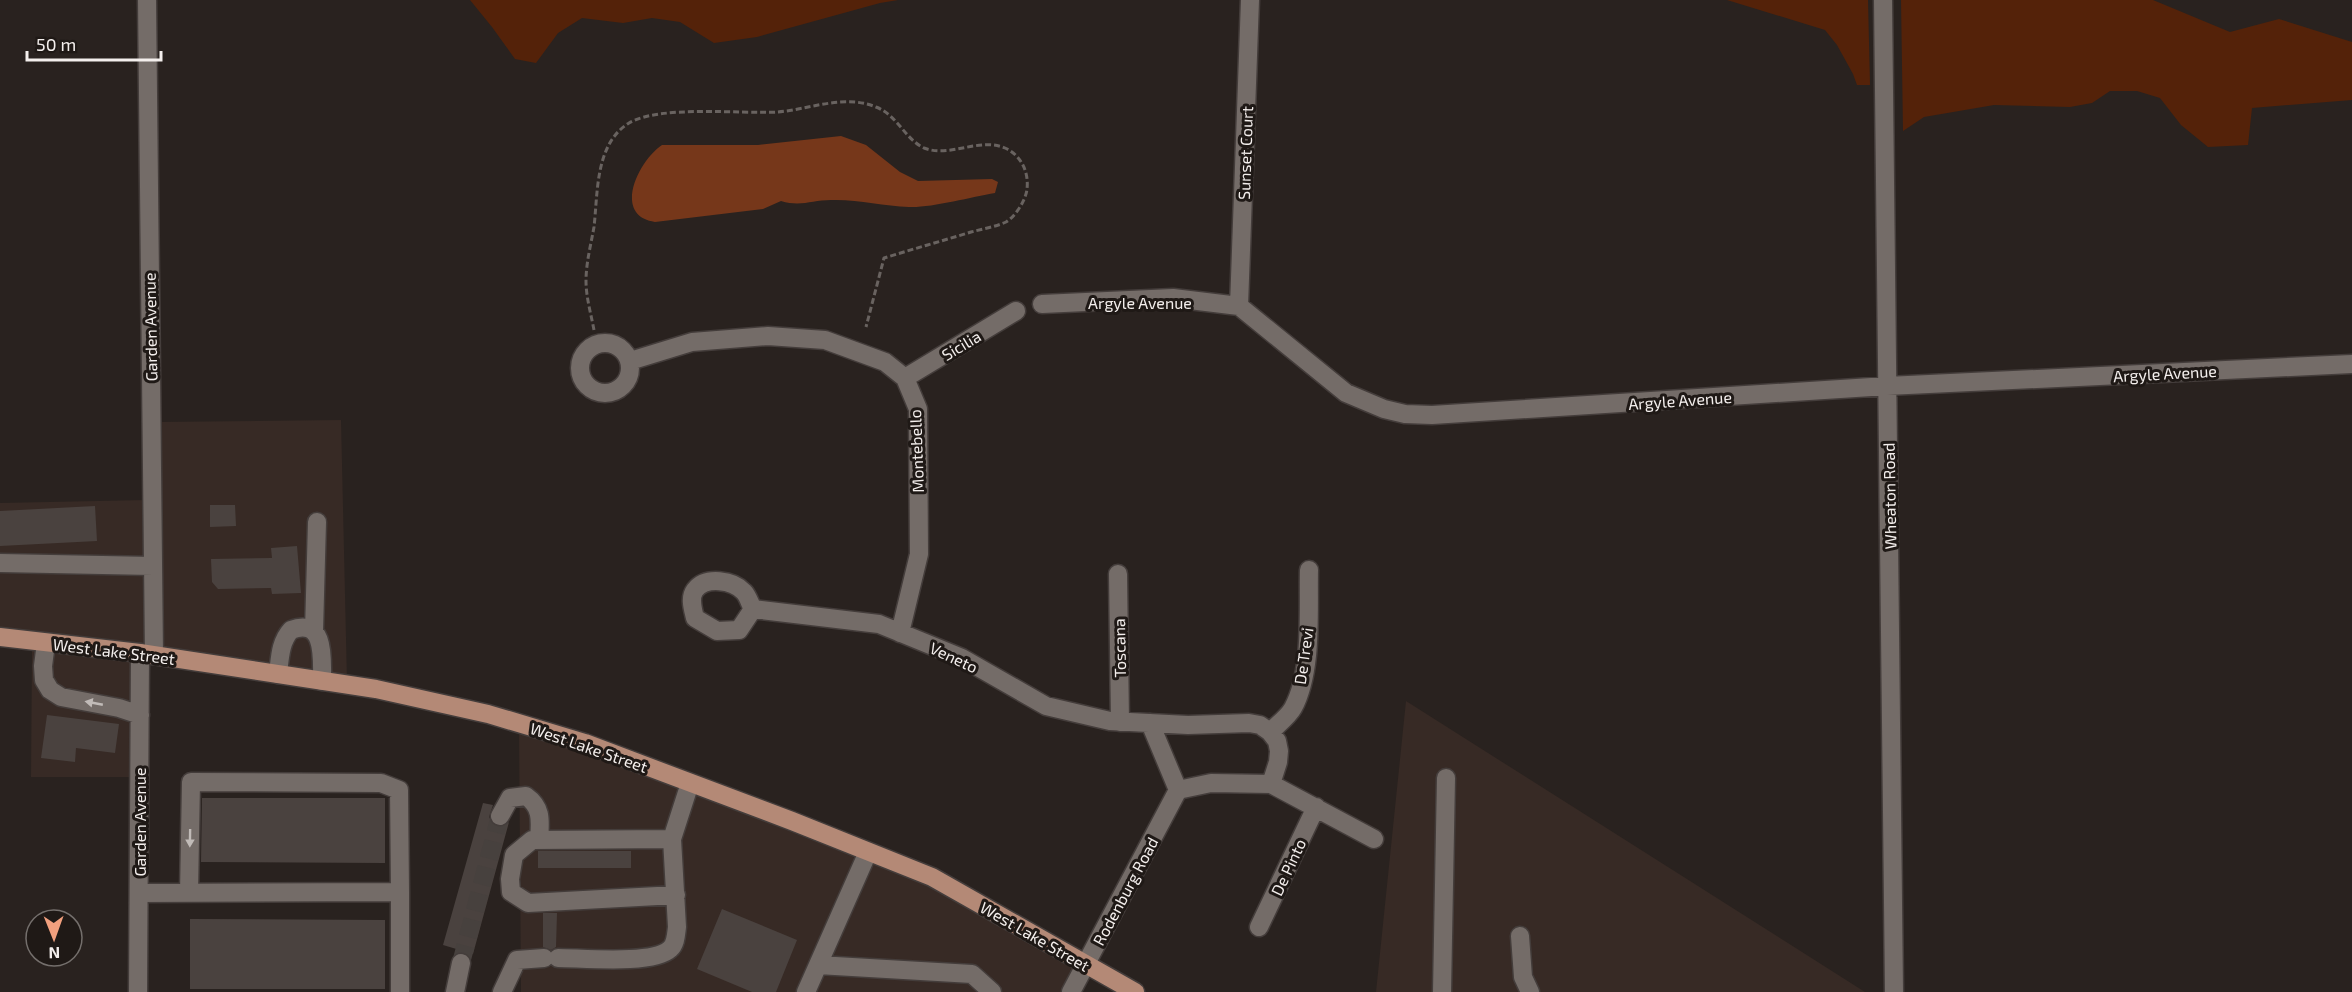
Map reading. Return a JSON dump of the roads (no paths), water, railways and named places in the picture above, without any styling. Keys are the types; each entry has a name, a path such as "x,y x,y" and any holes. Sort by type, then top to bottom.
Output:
{"main road":[{"name":"West Lake Street","path":"0,637 147,654 376,689 488,714 585,743 932,877 1135,992"}],"street":[{"name":"Garden Avenue","path":"138,992 140,715 153,566 147,0"},
{"name":"Sunset Court","path":"1239,306 1250,0"},
{"name":"Wheaton Road","path":"1883,0 1894,992"},
{"name":"Argyle Avenue","path":"1042,304 1173,298 1239,306 1346,393 1374,406 1406,414 1432,415 1536,409 1887,386 2352,364"},
{"name":"Sicilia","path":"905,378 1016,311"},
{"path":"630,361 692,342 768,336 825,340 885,362 905,378"},
{"name":"Montebello","path":"900,633 919,554 918,409 905,378"},
{"path":"317,522 314,631 322,652 322,681"},
{"path":"0,563 153,566"},
{"name":"De Trevi","path":"1270,732 1292,710 1302,681 1307,644 1309,570"},
{"name":"Toscana","path":"1118,574 1120,722"},
{"name":"Veneto","path":"753,609 879,624 962,658 1046,706 1120,722 1188,725 1249,723 1260,725 1270,732"},
{"path":"278,674 281,645 285,636 297,627 314,631"},
{"path":"46,643 44,681 50,690 61,697 119,708 140,715"},
{"path":"1150,723 1178,790 1211,783 1271,784 1374,839"},
{"path":"1270,732 1277,741 1279,751 1271,784"},
{"path":"1442,992 1446,778"},
{"path":"189,893 191,783 381,783 399,790 400,992"},
{"path":"502,992 517,960 649,957 671,949 677,927 672,839 690,783"},
{"name":"Rodenburg Road","path":"1071,992 1178,790"},
{"path":"500,816 510,798 526,796 540,811 539,840"},
{"name":"De Pinto","path":"1259,927 1316,807"},
{"path":"672,839 532,840 514,855 510,879 511,892 528,903 676,895"},
{"path":"806,992 868,852"},
{"path":"139,893 400,892"},
{"path":"1520,936 1523,977 1530,992"},
{"path":"455,992 461,963"},
{"path":"818,965 972,974 992,992"}],"tunnel":[{"path":"461,963 500,816"}]}
